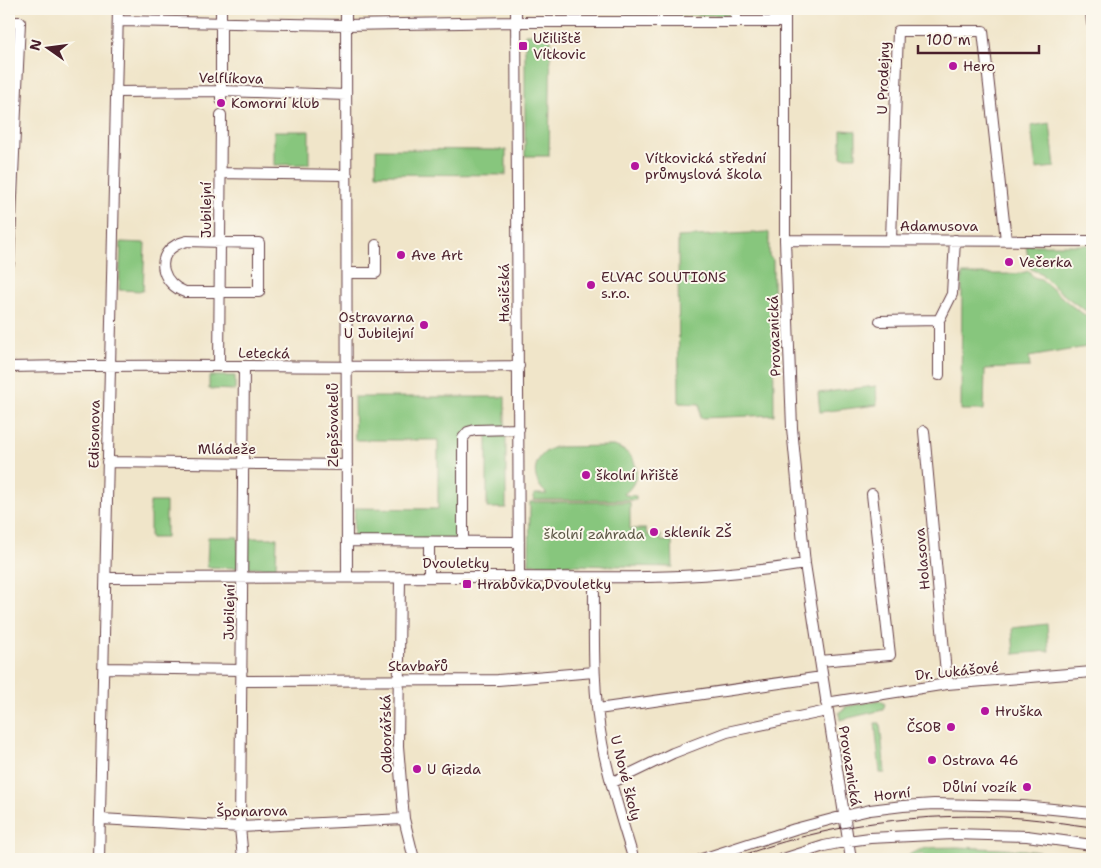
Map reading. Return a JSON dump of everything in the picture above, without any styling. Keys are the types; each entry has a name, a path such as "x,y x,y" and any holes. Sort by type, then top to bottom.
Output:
{"street":[{"name":"Edisonova","path":"99,859 118,9"},
{"path":"221,9 221,95"},
{"name":"Zlepšovatelů","path":"346,9 347,577"},
{"name":"Hasičská","path":"516,9 520,577"},
{"path":"736,9 736,22"},
{"name":"Provaznická","path":"785,9 785,240 792,428 805,564 851,859"},
{"path":"1090,9 1092,23"},
{"path":"118,21 346,24 784,22"},
{"path":"9,261 14,22"},
{"name":"U Prodejny","path":"891,240 898,31 982,31 1006,240"},
{"name":"Velflíkova","path":"116,92 221,95 346,95"},
{"name":"Jubilejní","path":"219,366 221,115"},
{"path":"220,173 347,175"},
{"name":"Adamusova","path":"785,240 1092,241"},
{"path":"938,375 939,320 952,294 954,240"},
{"path":"187,241 259,243 259,292 219,292 185,292 175,289 168,281 164,272 163,264 167,253 176,245 187,241"},
{"path":"347,274 376,273 376,245"},
{"path":"880,321 939,320"},
{"name":"Letecká","path":"9,367 110,364 348,368 518,366"},
{"name":"Jubilejní","path":"243,859 240,827 244,366"},
{"path":"463,542 463,438 468,432 475,430 519,429"},
{"name":"Holasova","path":"924,431 947,684"},
{"name":"Mládeže","path":"107,462 347,464"},
{"path":"820,661 890,655 872,494"},
{"path":"347,541 519,542"},
{"path":"428,542 429,577"},
{"name":"Dvouletky","path":"106,578 594,578 695,576 805,564"},
{"name":"Odborářská","path":"400,577 398,746 404,818 414,859"},
{"name":"U Nové školy","path":"594,578 594,672 602,741 611,783 632,854"},
{"name":"Stavbařů","path":"104,668 399,680 498,680 594,672"},
{"name":"Dr. Lukášové","path":"611,783 673,753 727,732 827,707 947,684 1092,672"},
{"path":"598,709 822,677"},
{"name":"Horní","path":"702,859 795,829 870,810 934,804 1023,806 1092,813"},
{"name":"Šponarova","path":"101,820 240,827 404,818"},
{"path":"783,859 824,846 848,841 870,838 953,834 1027,836 1092,845"}],"green space":[{"path":"626,9 733,9 731,15 626,15"},
{"path":"525,34 551,34 549,156 525,156"},
{"path":"1050,123 1055,167 1036,169 1031,126"},
{"path":"841,130 856,131 856,157 841,157"},
{"path":"274,131 309,131 309,164 274,165"},
{"path":"376,149 506,150 506,175 376,174"},
{"path":"769,233 769,256 773,260 774,415 700,418 700,404 679,403 678,237"},
{"path":"121,242 145,243 143,291 119,290"},
{"path":"1026,245 1092,245 1092,314 1065,295 1041,273 1032,270 1029,265"},
{"path":"1029,271 1033,277 1041,279 1072,306 1092,320 1092,346 1029,357 1030,367 985,369 984,410 961,410 962,274 1017,274"},
{"path":"209,376 235,376 235,390 209,389"},
{"path":"876,386 877,405 820,412 818,393"},
{"path":"354,397 505,397 505,427 468,428 460,539 353,539 355,508 438,509 438,440 355,440"},
{"path":"487,433 506,433 506,508 487,508"},
{"name":"školní hřiště","path":"613,446 622,449 628,454 636,466 635,481 624,494 636,496 636,500 534,500 534,494 547,494 537,481 536,468 538,461 547,451 555,447"},
{"path":"150,502 166,502 166,538 150,538"},
{"name":"školní zahrada","path":"530,502 630,502 630,529 646,529 647,535 661,535 661,541 672,541 673,567 529,564"},
{"path":"208,537 238,537 238,568 207,567"},
{"path":"247,538 277,538 276,568 247,567"},
{"path":"1047,624 1049,651 1014,654 1012,628"},
{"path":"879,700 885,704 883,710 840,720 839,712 845,709 845,707"},
{"path":"875,723 880,723 885,773 880,773"},
{"path":"956,847 1024,850 1092,859 924,859 923,854 904,859 922,849"}],"tram line":[{"path":"733,859 802,837 874,823 911,819 985,816 1030,819 1092,827"}],"place":[{"name":"Učiliště Vítkovic","path":"523,46"},
{"name":"Hero","path":"953,66"},
{"name":"Komorní klub","path":"221,103"},
{"name":"Vítkovická střední průmyslová škola","path":"635,166"},
{"name":"Ave Art","path":"401,255"},
{"name":"Večerka","path":"1009,262"},
{"name":"ELVAC SOLUTIONS s.r.o.","path":"591,285"},
{"name":"Ostravarna U Jubilejní","path":"424,325"},
{"name":"školní hřiště","path":"586,475"},
{"name":"skleník ZŠ","path":"654,532"},
{"name":"Hrabůvka,Dvouletky","path":"467,584"},
{"name":"Hruška","path":"985,711"},
{"name":"ČSOB","path":"951,727"},
{"name":"Ostrava 46","path":"932,760"},
{"name":"U Gizda","path":"417,769"},
{"name":"Důlní vozík","path":"1027,787"}]}
